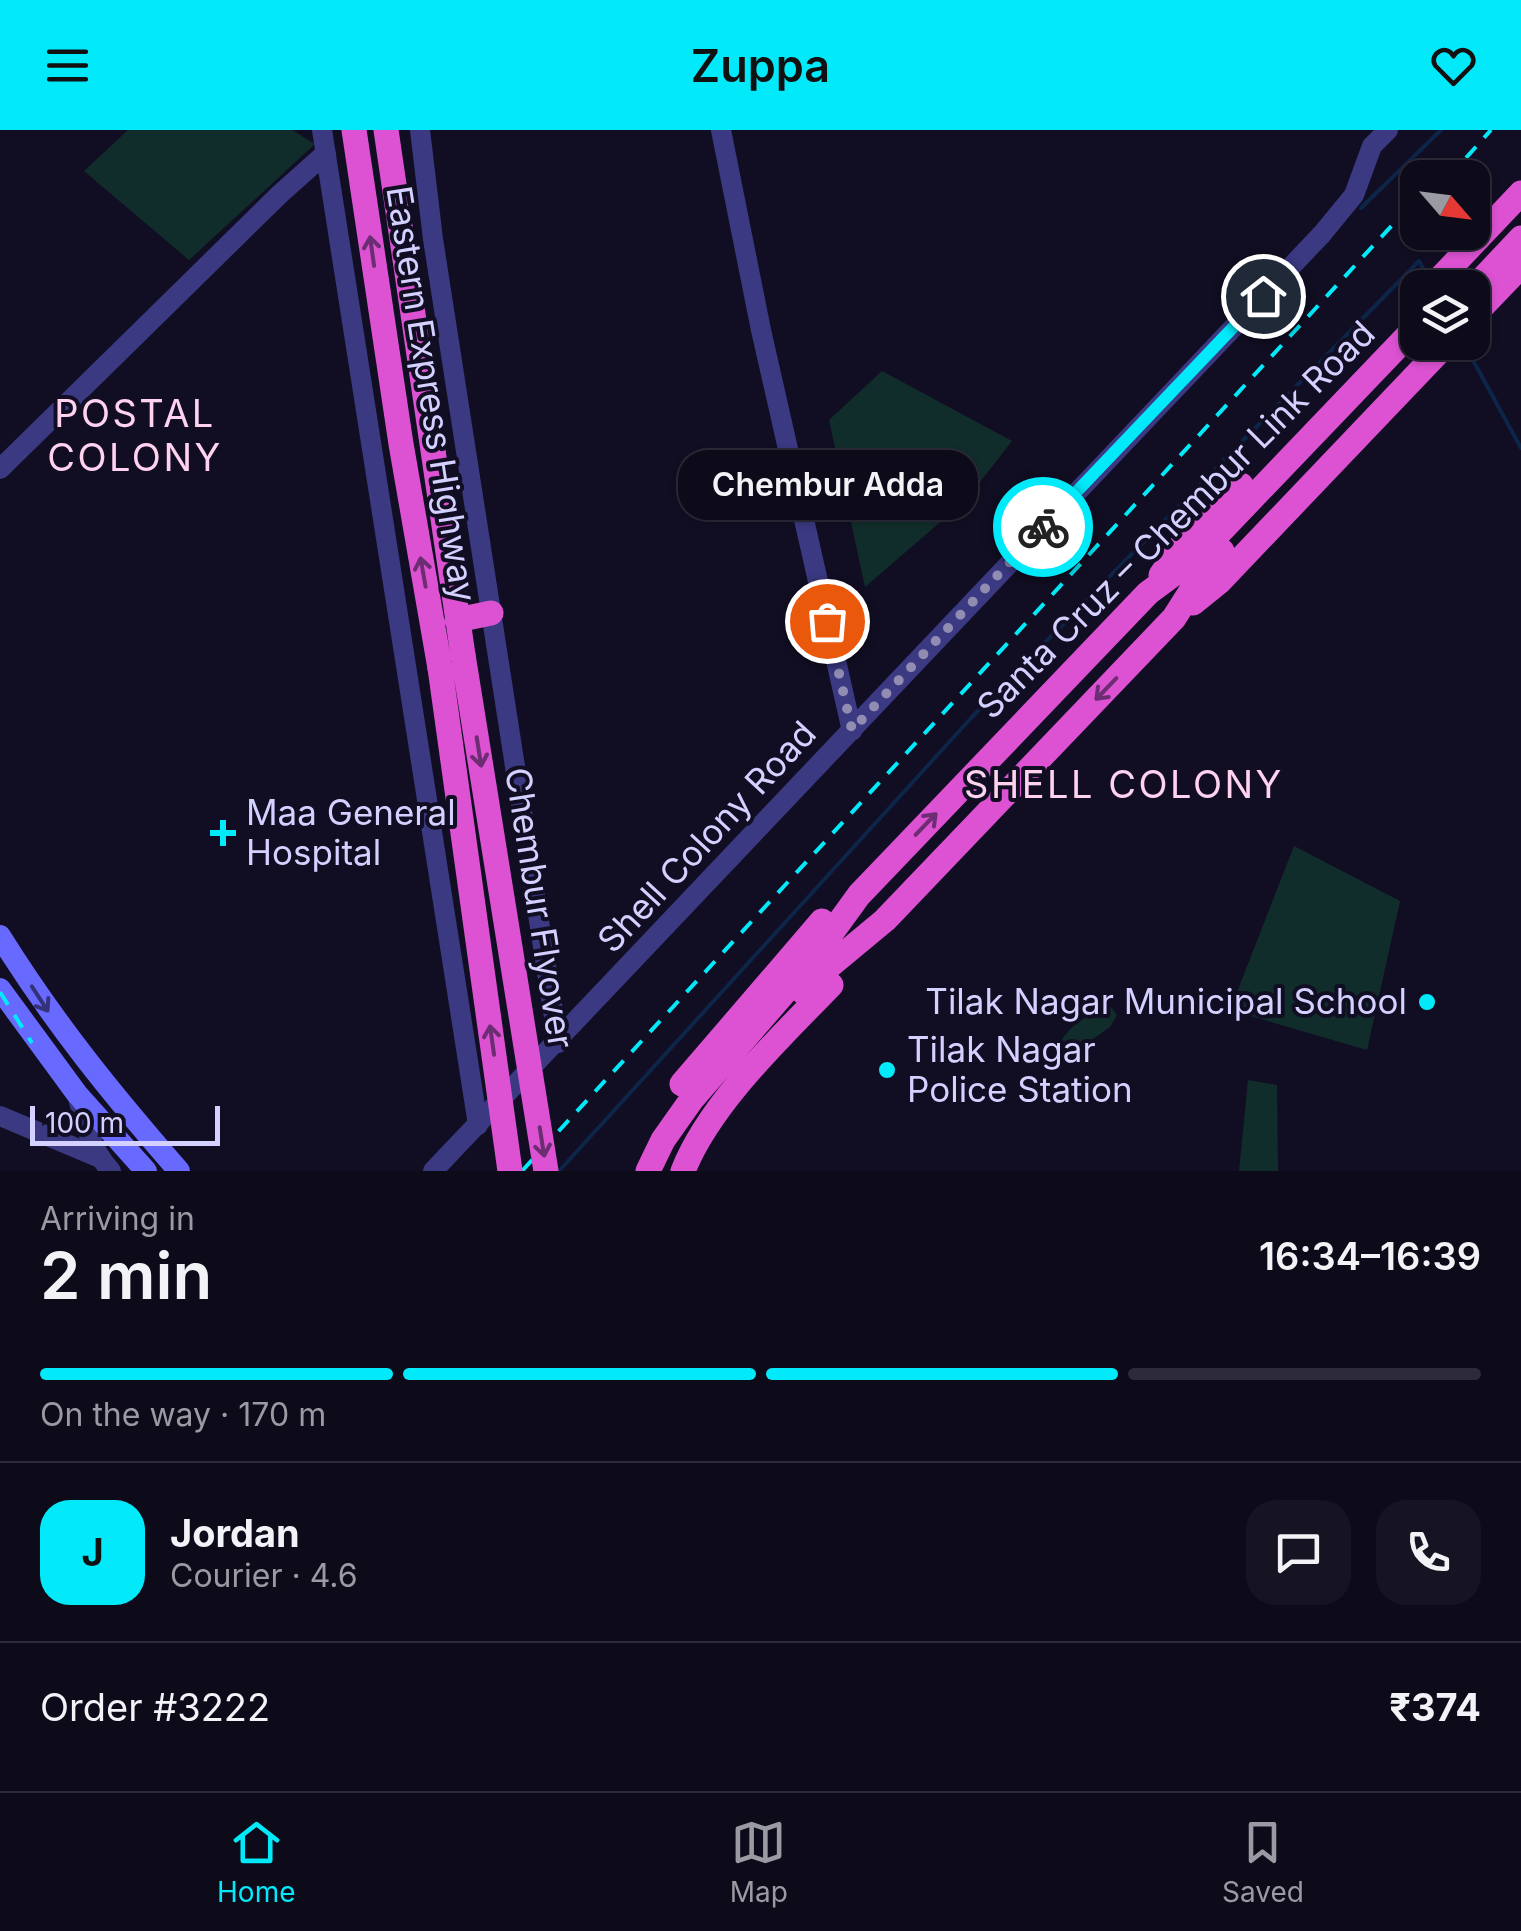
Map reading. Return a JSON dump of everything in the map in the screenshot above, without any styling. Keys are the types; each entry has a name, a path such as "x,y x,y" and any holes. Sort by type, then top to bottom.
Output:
{"highway":[{"name":"Eastern Express Highway","path":"354,130 401,444 452,662"},
{"name":"Eastern Express Highway","path":"386,130 457,620 452,662"},
{"path":"1448,270 1521,193"},
{"path":"1470,270 1521,216"},
{"path":"1490,271 1521,238"},
{"path":"1490,298 1521,266"},
{"path":"1383,374 1400,339"},
{"name":"Santa Cruz – Chembur Link Road","path":"885,920 1174,618 1206,569 1383,374 1400,350"},
{"name":"Santa Cruz – Chembur Link Road","path":"859,895 1148,593 1194,559 1401,360"},
{"path":"1383,374 1411,360"},
{"path":"457,620 491,614"},
{"name":"Chembur Flyover","path":"452,662 510,1171"},
{"name":"Chembur Flyover","path":"452,662 546,1171"},
{"path":"648,1171 663,1140 809,964 859,895"},
{"path":"632,1171 652,1128 706,1052 822,921 859,895"},
{"path":"665,1171 725,1069 820,974 885,920"},
{"path":"682,1171 710,1123 742,1083 857,958 885,920"}],"main road":[{"path":"0,936 84,1060 179,1171"},
{"path":"0,990 84,1102 146,1171"}],"street":[{"path":"322,130 478,1125"},
{"path":"420,130 433,238 558,1043"},
{"name":"Shell Colony Road","path":"433,1171 852,730 761,330 721,130"},
{"path":"852,730 1322,234 1354,195 1372,146 1388,130"},
{"path":"0,470 326,153"},
{"path":"84,1060 98,1061 190,1171"},
{"path":"84,1102 86,1128 106,1164"},
{"path":"0,1116 106,1164"}],"green space":[{"path":"128,130 292,130 315,144 189,260 84,171"},
{"path":"882,371 1012,441 966,500 865,587 829,420"},
{"path":"1294,846 1400,901 1367,1050 1230,1010"},
{"path":"1111,1007 1117,1015 1110,1027 1072,1054 1063,1053 1059,1045 1074,1026"},
{"path":"1248,1080 1277,1085 1278,1171 1239,1171"}],"waterway":[{"path":"1361,208 1441,130"},
{"path":"1410,270 1419,261 1424,270"},
{"path":"559,1171 972,717 1400,280"},
{"path":"1473,360 1521,448"}],"railway":[{"path":"1464,160 1491,130"},
{"path":"522,1171 1400,217"},
{"path":"0,992 32,1043"}],"way so far":[{"path":"827,621 852,730 1043,527"}],"place":[{"name":"Chembur Adda","path":"827,621"},
{"name":"Maa General Hospital","path":"223,833"},
{"name":"Tilak Nagar Municipal School","path":"1427,1002"},
{"name":"Tilak Nagar Police Station","path":"887,1070"}],"district":[{"name":"POSTAL COLONY","path":"135,436"},
{"name":"SHELL COLONY","path":"1124,785"}],"route":[{"path":"1043,527 1263,296"}]}
